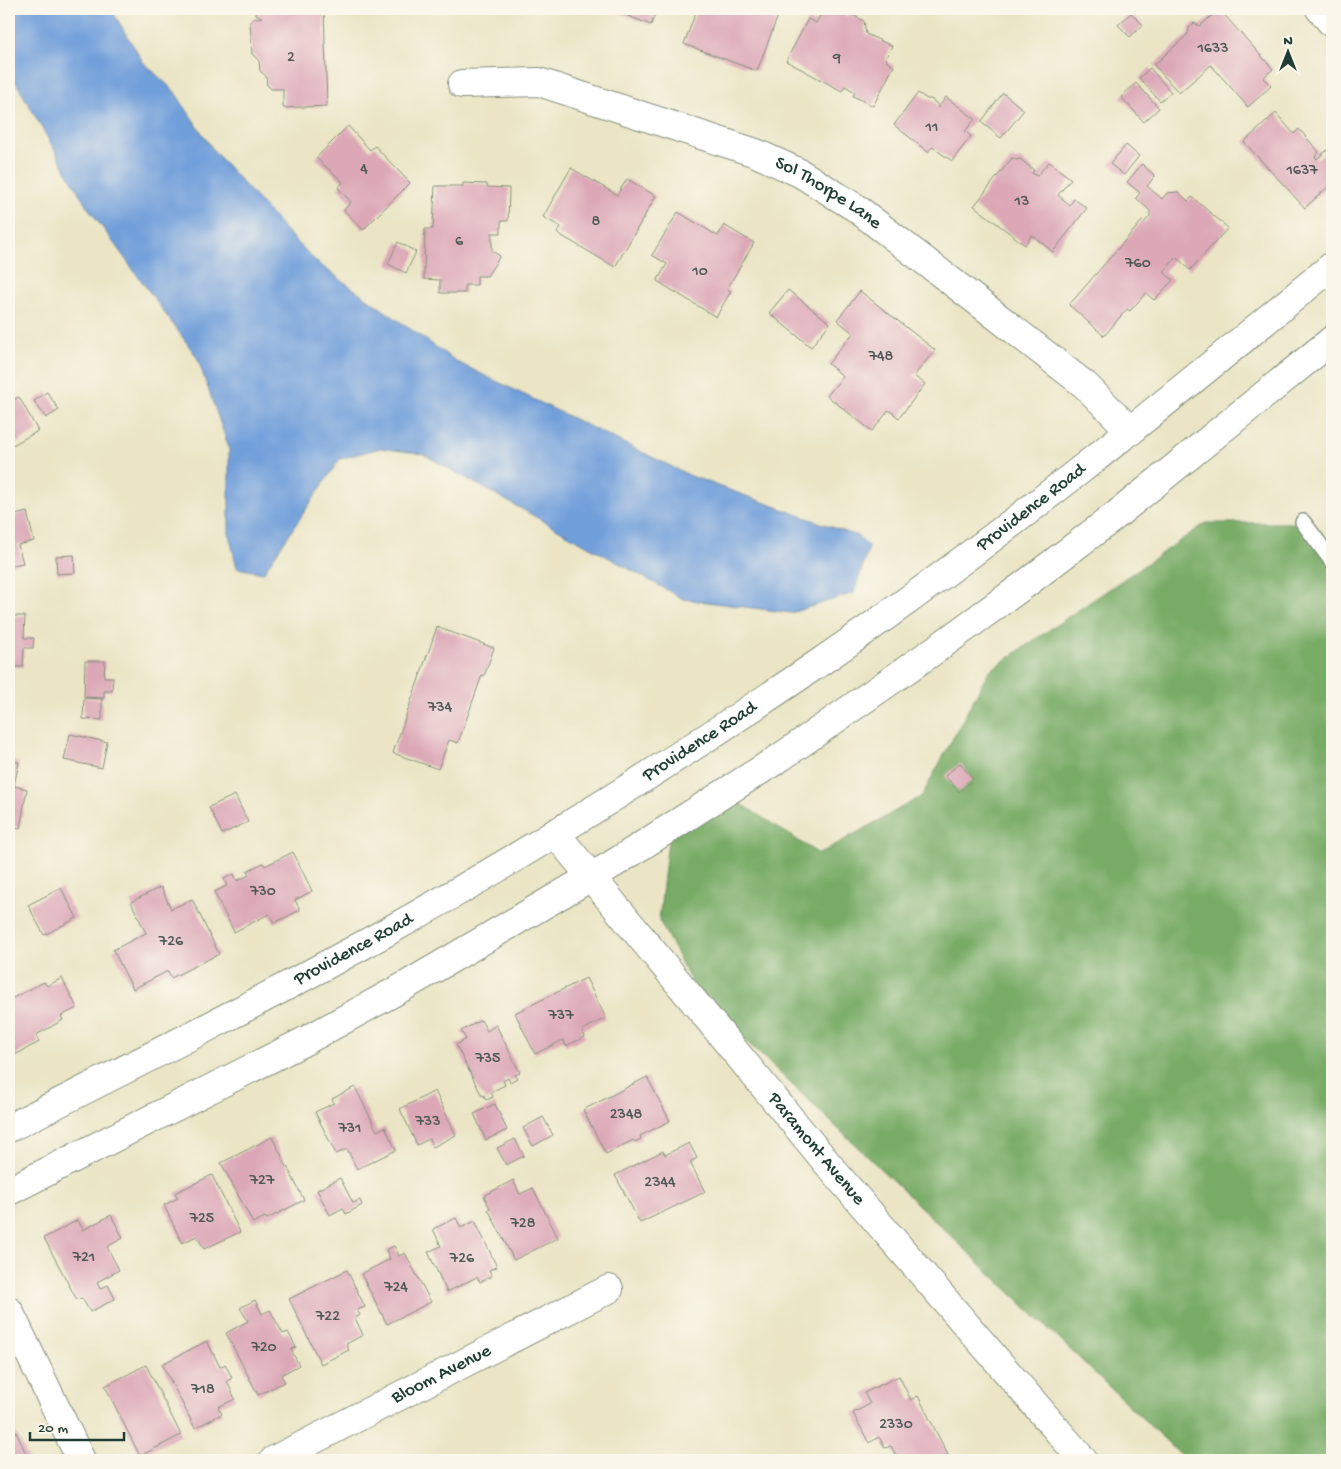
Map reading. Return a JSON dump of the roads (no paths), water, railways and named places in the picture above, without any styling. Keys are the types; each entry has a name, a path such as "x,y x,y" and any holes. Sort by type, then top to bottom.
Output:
{"main road":[{"path":"1320,9 1332,23"},
{"name":"Sol Thorpe Lane","path":"462,84 539,82 756,153 800,173 856,208 1085,385 1131,431"},
{"name":"Providence Road","path":"9,1128 185,1040 483,877 700,742 818,663 1002,531 1131,431 1332,266"},
{"path":"9,1191 305,1040 413,981 592,877 781,757 932,652 1115,516 1332,340"},
{"name":"Paramont Avenue","path":"555,833 837,1175 1083,1460"},
{"name":"Bloom Avenue","path":"274,1460 609,1290"},
{"path":"9,1311 81,1460"}],"lane":[{"path":"1303,522 1332,561"}],"water":[{"path":"9,9 116,9 114,14 143,62 174,91 214,151 286,231 320,265 457,362 691,476 857,536 869,547 854,593 791,613 683,599 423,454 380,448 340,459 263,573 237,568 229,534 229,448 197,357 86,205 9,70"}]}
